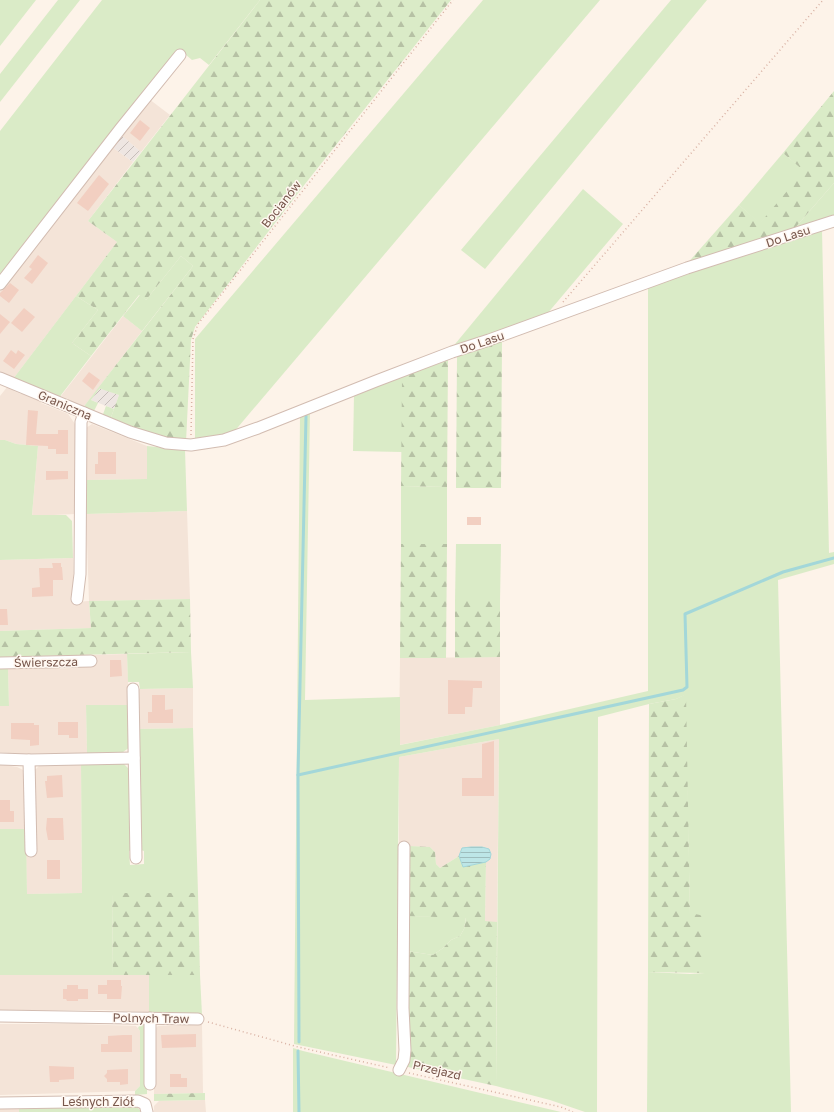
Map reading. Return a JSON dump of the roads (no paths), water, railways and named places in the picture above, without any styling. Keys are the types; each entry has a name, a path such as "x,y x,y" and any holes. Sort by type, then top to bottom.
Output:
{"street":[{"path":"0,284 116,134 180,55"},
{"name":"Do Lasu","path":"130,432 166,443 191,445 224,440 390,376 687,268 834,221"},
{"name":"Graniczna","path":"0,378 130,432"},
{"path":"77,599 80,574 81,422 84,413"},
{"name":"Świerszcza","path":"0,663 91,662"},
{"path":"133,689 136,858"},
{"path":"0,759 29,760 134,758"},
{"path":"29,760 31,851"},
{"path":"399,1070 404,1060 404,847"},
{"name":"Polnych Traw","path":"0,1016 198,1019"},
{"path":"150,1018 150,1084"},
{"name":"Leśnych Ziół","path":"0,1103 138,1100 145,1104 146,1109"}],"water":[{"path":"482,847 489,849 491,854 490,859 486,862 463,867 459,856 462,848"}],"waterway":[{"path":"299,1042 298,775 306,416"},
{"path":"298,775 683,690 687,687 685,614 783,572 834,558"},
{"path":"298,1051 299,1112"}]}
